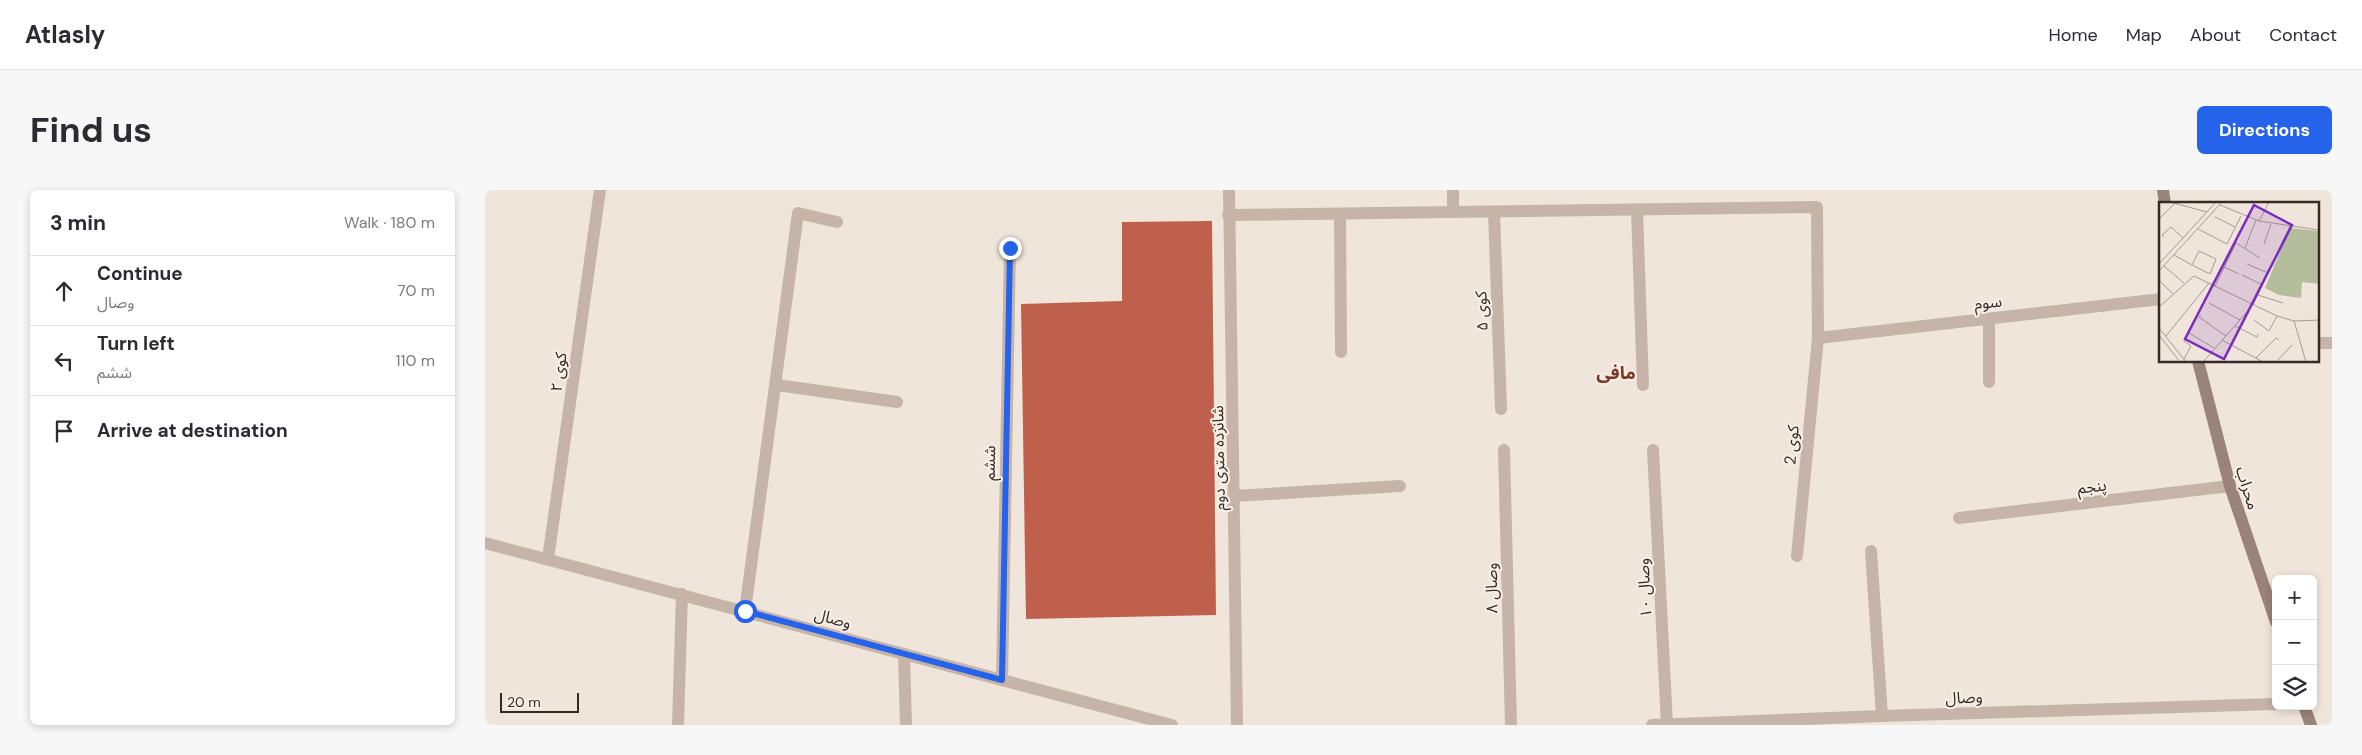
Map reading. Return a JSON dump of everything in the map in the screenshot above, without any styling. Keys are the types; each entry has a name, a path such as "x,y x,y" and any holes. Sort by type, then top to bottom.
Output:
{"street":[{"name":"کوی ۲","path":"548,558 600,190"},
{"name":"شانزده متری دوم","path":"1229,190 1237,725"},
{"path":"1453,190 1453,212"},
{"name":"کوی 2","path":"1637,210 1817,207 1818,338 1797,556"},
{"path":"1229,215 1637,210 1643,385"},
{"name":"کوی ۵","path":"1494,212 1501,409"},
{"path":"745,611 777,385 798,213 837,222"},
{"path":"1340,214 1341,352"},
{"name":"ششم","path":"1002,680 1010,248"},
{"name":"سوم","path":"1818,338 2159,300"},
{"path":"1989,318 1989,382"},
{"path":"2319,343 2332,343"},
{"name":"محراب","path":"2198,362 2229,486 2275,620"},
{"path":"777,385 897,402"},
{"name":"وصال ۸","path":"1504,450 1511,725"},
{"name":"وصال ۱۰","path":"1653,450 1667,724"},
{"path":"1235,496 1400,486"},
{"name":"پنجم","path":"1959,518 2229,486"},
{"name":"وصال","path":"485,543 548,558 1172,725"},
{"path":"1871,551 1882,716"},
{"path":"678,725 682,594"},
{"path":"904,654 906,725"},
{"name":"وصال","path":"1652,725 2272,704"},
{"path":"2305,710 2311,725"}],"building":[{"path":"1212,221 1216,615 1026,619 1021,304 1122,301 1122,222"}],"district":[{"name":"مافی","path":"1616,373"}],"route":[{"path":"745,611 1002,680 1010,248"}]}
